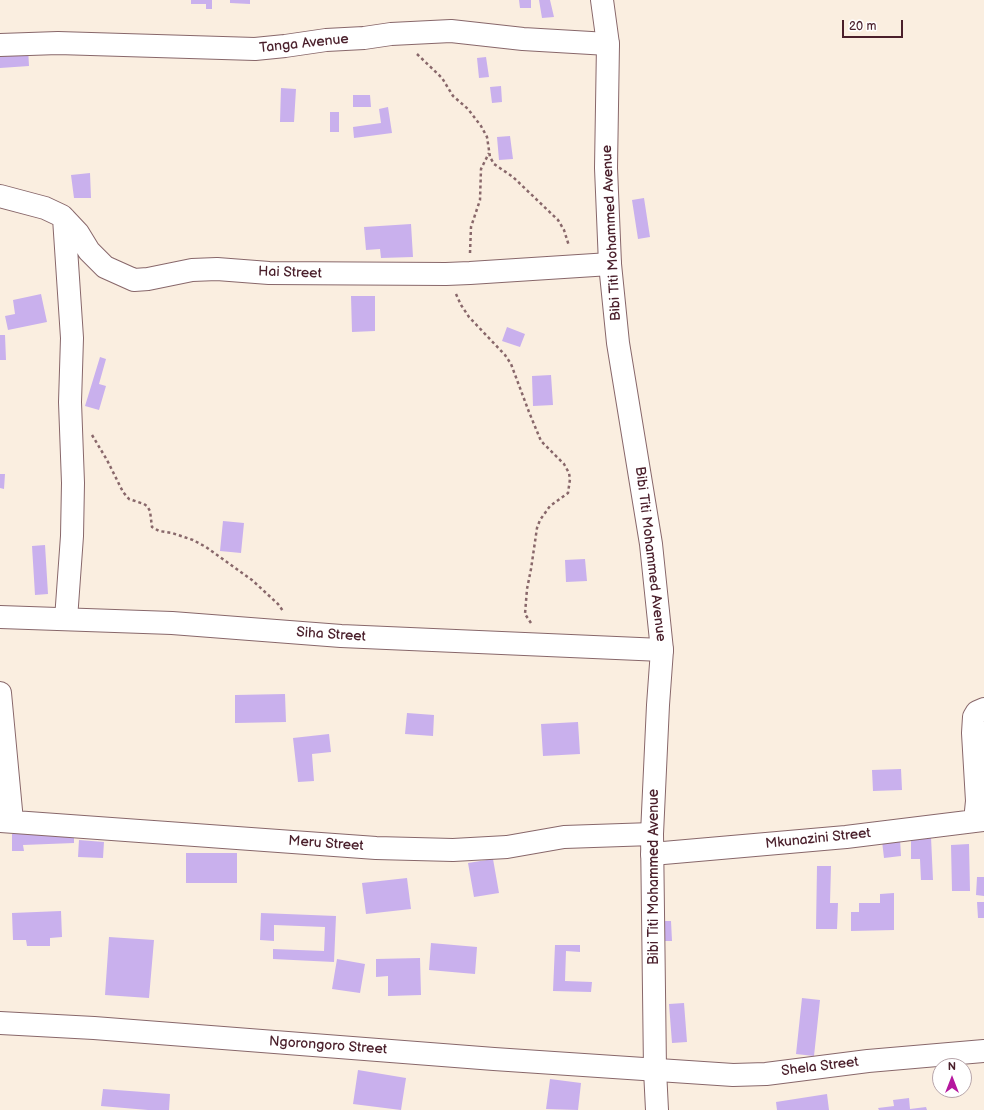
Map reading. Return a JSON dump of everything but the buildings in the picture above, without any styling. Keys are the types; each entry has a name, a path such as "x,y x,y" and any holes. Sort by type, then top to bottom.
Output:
{"street":[{"name":"Bibi Titi Mohammed Avenue","path":"602,0 608,44 606,168 610,264 618,343 651,544 662,650 652,844 655,1070 657,1110"},
{"name":"Tanga Avenue","path":"0,45 58,43 255,49 326,40 451,31 523,39 608,44"},
{"name":"Hai Street","path":"0,196 45,208 64,218 78,233 89,251 105,267 134,280 148,280 192,270 217,269 269,273 446,274 610,264"},
{"path":"64,218 72,338 71,421 73,483 72,536 66,619"},
{"name":"Siha Street","path":"0,617 172,623 341,636 662,650"},
{"path":"0,693 6,821"},
{"path":"979,821 973,733 974,717 977,712 984,709"},
{"name":"Meru Street","path":"6,821 376,848 453,850 507,847 564,838 652,844"},
{"name":"Mkunazini Street","path":"652,844 846,837 979,821"},
{"name":"Ngorongoro Street","path":"0,1023 94,1028 655,1070"},
{"name":"Shela Street","path":"655,1070 734,1075 766,1074 868,1061 984,1051"}],"path":[{"path":"416,53 442,78 453,96 468,109 481,126 487,137 489,153 494,164 513,177 558,220 569,244 573,266"},
{"path":"470,273 471,227 479,205 481,169 489,153"},
{"path":"446,274 461,305 469,317 512,364 541,441 564,464 569,473 570,479 568,493 550,506 540,520 527,589 525,614 554,646"},
{"path":"71,421 82,426 91,433 123,492 129,499 147,506 150,511 152,526 159,530 172,532 206,547 252,580 278,604 299,632"}]}
